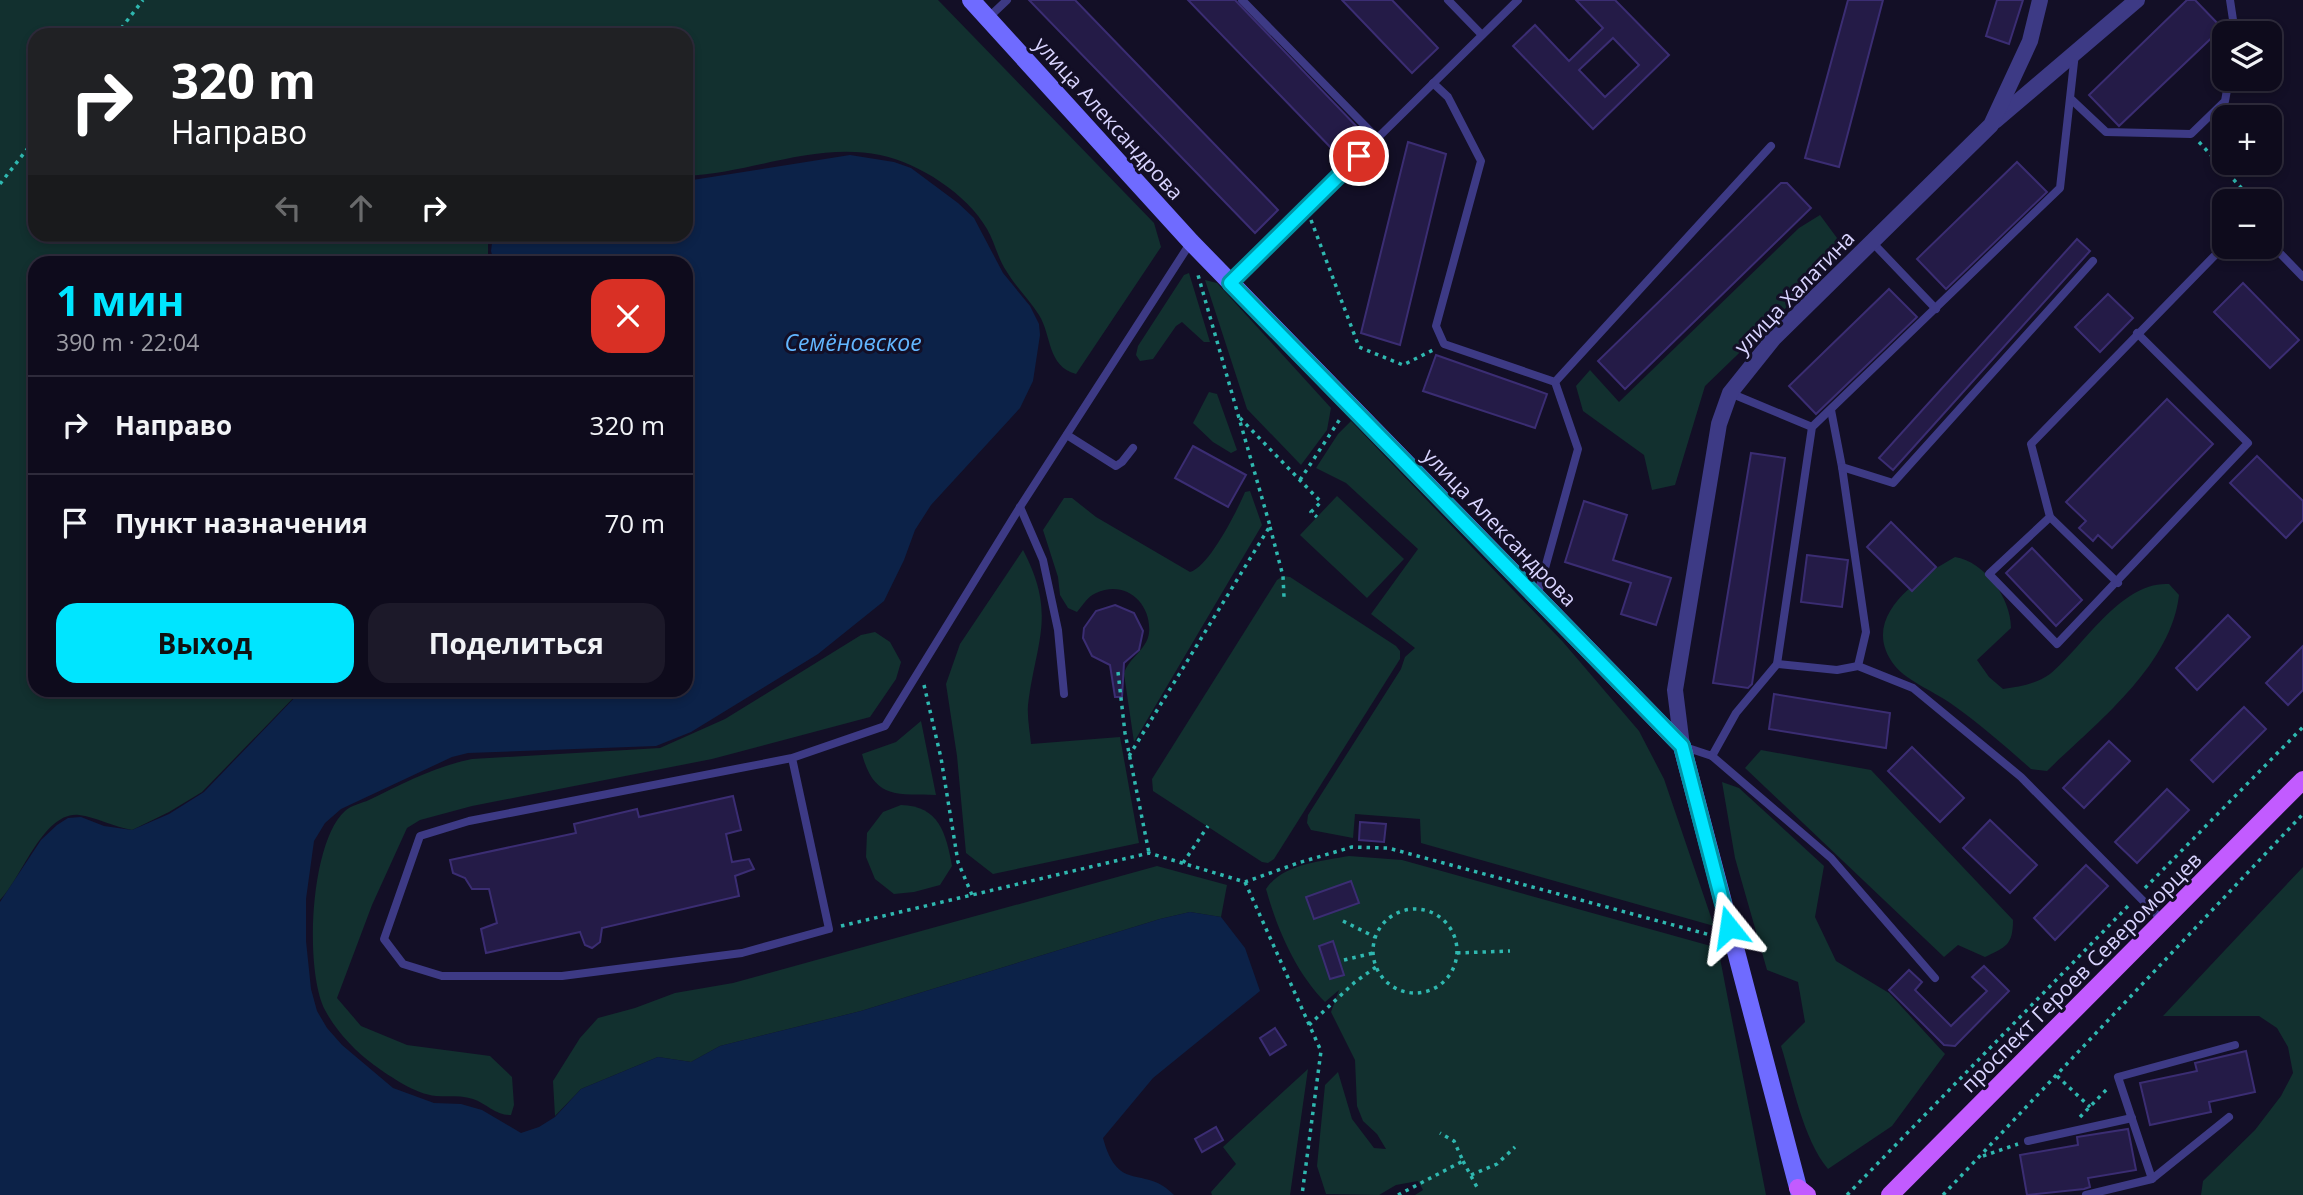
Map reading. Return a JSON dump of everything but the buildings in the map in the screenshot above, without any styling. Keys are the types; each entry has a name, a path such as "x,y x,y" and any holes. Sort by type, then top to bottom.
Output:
{"main road":[{"name":"проспект Героев Североморцев","path":"1890,1195 2303,780"}],"street":[{"name":"улица Александрова","path":"971,0 1209,261 1682,746 1801,1193"},
{"name":"улица Халатина","path":"1682,746 1675,690 1719,424 1730,393 1774,338 1991,125 2031,41 2040,0"},
{"path":"1991,125 2137,0"}],"lane":[{"path":"988,18 1007,0"},
{"path":"1242,0 1377,138"},
{"path":"1448,0 1482,35"},
{"path":"1230,283 1518,0"},
{"path":"2230,0 2233,21"},
{"path":"1712,756 1736,713 1777,664 1812,427 2060,188 2076,51"},
{"path":"1433,83 1448,97 1481,160 1436,326 1444,344 1555,382"},
{"path":"2072,100 2106,132 2191,134 2225,101 2227,91"},
{"path":"1555,382 1771,146"},
{"path":"1871,241 1936,309"},
{"path":"792,758 829,929 742,953 562,976 442,976 403,964 384,939 420,836 470,821 792,758 886,726 1020,508 1191,242"},
{"path":"2282,255 2303,277"},
{"path":"2118,583 2050,517 2031,444 2212,258"},
{"path":"1842,467 1893,483 2093,261"},
{"path":"2050,517 1989,574 2057,645 2248,443 2137,332"},
{"path":"1536,597 1578,449 1555,382"},
{"path":"1730,393 1812,427"},
{"path":"1831,410 1867,632 1857,666"},
{"path":"1067,435 1116,466 1133,448"},
{"path":"1020,508 1043,560 1058,630 1064,694"},
{"path":"1777,664 1837,670 1857,666 1913,688 2021,777 2164,922"},
{"path":"1682,746 1712,756 1831,858 1935,978"},
{"path":"2152,1179 2118,1077 2235,1045"},
{"path":"2086,1195 2152,1179 2229,1117"},
{"path":"2028,1141 2132,1118"}],"path":[{"path":"121,28 143,0"},
{"path":"2191,134 2242,189"},
{"path":"0,184 28,148"},
{"path":"1306,208 1359,347 1404,365 1444,344"},
{"path":"1209,261 1197,273 1270,526 1283,576 1284,597"},
{"path":"1300,480 1340,419 1351,408"},
{"path":"1238,416 1321,502 1311,512 1317,517"},
{"path":"1129,756 1270,526"},
{"path":"920,670 941,758 958,862 972,895"},
{"path":"1118,672 1129,756 1149,853"},
{"path":"1847,1195 2303,727"},
{"path":"1943,1195 2303,814"},
{"path":"1183,863 1208,826"},
{"path":"829,929 1149,853 1245,882 1352,847 1388,848 1719,938"},
{"path":"1245,882 1321,1051 1302,1195"},
{"path":"1428,910 1445,921 1451,929 1457,953 1448,977 1441,984 1423,992 1403,991 1393,987 1376,968 1373,953 1375,937 1382,925 1398,912 1428,910"},
{"path":"1343,921 1375,937"},
{"path":"1457,953 1510,951"},
{"path":"1344,960 1373,953"},
{"path":"1309,1025 1355,982 1376,968"},
{"path":"2057,1076 2090,1107"},
{"path":"2085,1112 2096,1100"},
{"path":"1440,1133 1454,1141 1478,1189"},
{"path":"1980,1157 2028,1141"},
{"path":"1471,1175 1497,1164 1515,1147"},
{"path":"1398,1195 1464,1161"}],"green space":[{"path":"0,0 938,0 1154,223 1161,247 1076,374 1067,370 1055,357 1039,315 1004,267 990,234 978,216 955,192 926,173 880,155 831,152 693,175 693,28 28,28 28,242 488,242 488,256 28,256 28,697 294,697 202,792 169,812 132,830 79,815 66,817 54,824 34,848 0,900"},
{"path":"1820,215 1837,238 1826,269 1705,386 1675,485 1652,490 1644,455 1583,411 1576,386 1590,370 1619,402 1799,228"},
{"path":"1189,273 1210,342 1204,342 1182,322 1176,326 1153,359 1140,361 1136,355 1138,346 1184,275"},
{"path":"1205,280 1217,283 1331,408 1327,430 1301,465 1247,409"},
{"path":"1209,392 1217,394 1237,450 1231,453 1213,442 1193,423"},
{"path":"1351,421 1563,642 1639,731 1664,779 1714,926 1421,843 1420,819 1355,814 1353,838 1311,830 1307,823 1308,815 1401,669 1405,657 1415,648 1371,614 1418,549 1346,483 1316,468 1338,434"},
{"path":"1250,491 1262,525 1134,742 1124,674 1148,639 1149,622 1146,612 1134,596 1117,589 1093,594 1077,612 1068,608 1060,595 1058,577 1043,530 1064,498 1072,498 1096,517 1190,572 1214,549 1245,492"},
{"path":"1337,496 1404,559 1367,598 1300,535"},
{"path":"1023,550 1033,573 1042,610 1039,645 1028,705 1031,744 1120,737 1139,843 993,874 966,853 957,756 946,684 960,644"},
{"path":"1955,557 1966,560 1986,574 2006,605 2011,628 1977,660 1989,677 2003,689 2033,683 2050,674 2104,617 2135,593 2152,586 2169,584 2179,595 2173,621 2162,646 2147,669 2108,713 2047,771 2031,769 1963,712 1907,677 1895,666 1885,648 1883,632 1897,601 1925,576"},
{"path":"1283,576 1290,577 1396,646 1400,651 1400,659 1274,859 1268,863 1262,862 1153,791 1152,779 1277,580"},
{"path":"875,632 890,642 901,662 896,679 870,717 712,759 472,806 420,820 407,828 372,905 337,998 361,1026 407,1045 490,1056 512,1077 514,1105 511,1115 468,1098 428,1095 412,1088 388,1075 346,1040 325,1010 318,991 313,938 314,907 324,850 333,827 347,809 432,771 472,759 660,748 725,719 861,635"},
{"path":"921,721 936,795 888,791 873,779 862,754 896,742"},
{"path":"1761,750 1871,770 2013,920 2012,935 2007,944 1985,957 1958,945 1944,957 1745,768"},
{"path":"1722,782 1739,788 1824,866 1815,917 1836,961 1889,993 1945,1054 1892,1126 1828,1169 1819,1157 1805,1127 1781,1046 1805,1022 1798,982 1767,970 1735,858"},
{"path":"901,805 924,810 932,816 943,832 952,866 940,885 894,894 875,879 866,857 867,833 883,812"},
{"path":"1349,856 1402,860 1718,948 1766,1195 1415,1195 1423,1190 1418,1181 1396,1185 1379,1195 1326,1194 1317,1166 1325,1085 1338,1072 1352,1119 1374,1148 1386,1149 1377,1134 1363,1121 1357,1106 1355,1060 1331,1012 1339,990 1325,1002 1305,978 1282,935 1266,889 1282,874 1292,869"},
{"path":"1157,866 1227,885 1221,917 1190,912 1160,919 861,1011 720,1046 691,1062 658,1057 581,1089 555,1116 553,1081 580,1038 598,1018 675,993 733,983"},
{"path":"2303,867 2303,1195 2201,1195 2203,1181 2255,1130 2281,1096 2293,1073 2288,1047 2277,1028 2259,1016 2163,1016"},
{"path":"1308,1069 1290,1195 1212,1195 1211,1192 1236,1164 1223,1147"}],"water":[{"name":"Семёновское","path":"850,155 894,162 911,168 974,218 1003,273 1030,306 1039,324 1040,335 1033,381 1020,408 931,505 915,530 884,601 818,654 691,732 656,746 468,753 452,757 341,809 325,823 314,841 306,899 306,941 311,989 317,1011 342,1045 393,1088 434,1103 461,1104 482,1110 521,1133 539,1127 555,1117 581,1089 658,1057 691,1062 720,1046 861,1011 1160,919 1190,912 1221,917 1245,948 1260,991 1153,1078 1103,1138 1116,1167 1124,1173 1153,1181 1174,1195 0,1195 0,902 41,840 57,825 68,818 81,817 104,826 132,830 169,814 204,792 295,697 693,697 693,256 492,256 491,251 492,242 693,242 693,180"}],"route":[{"path":"1359,156 1230,283 1682,746 1729,927"}]}
